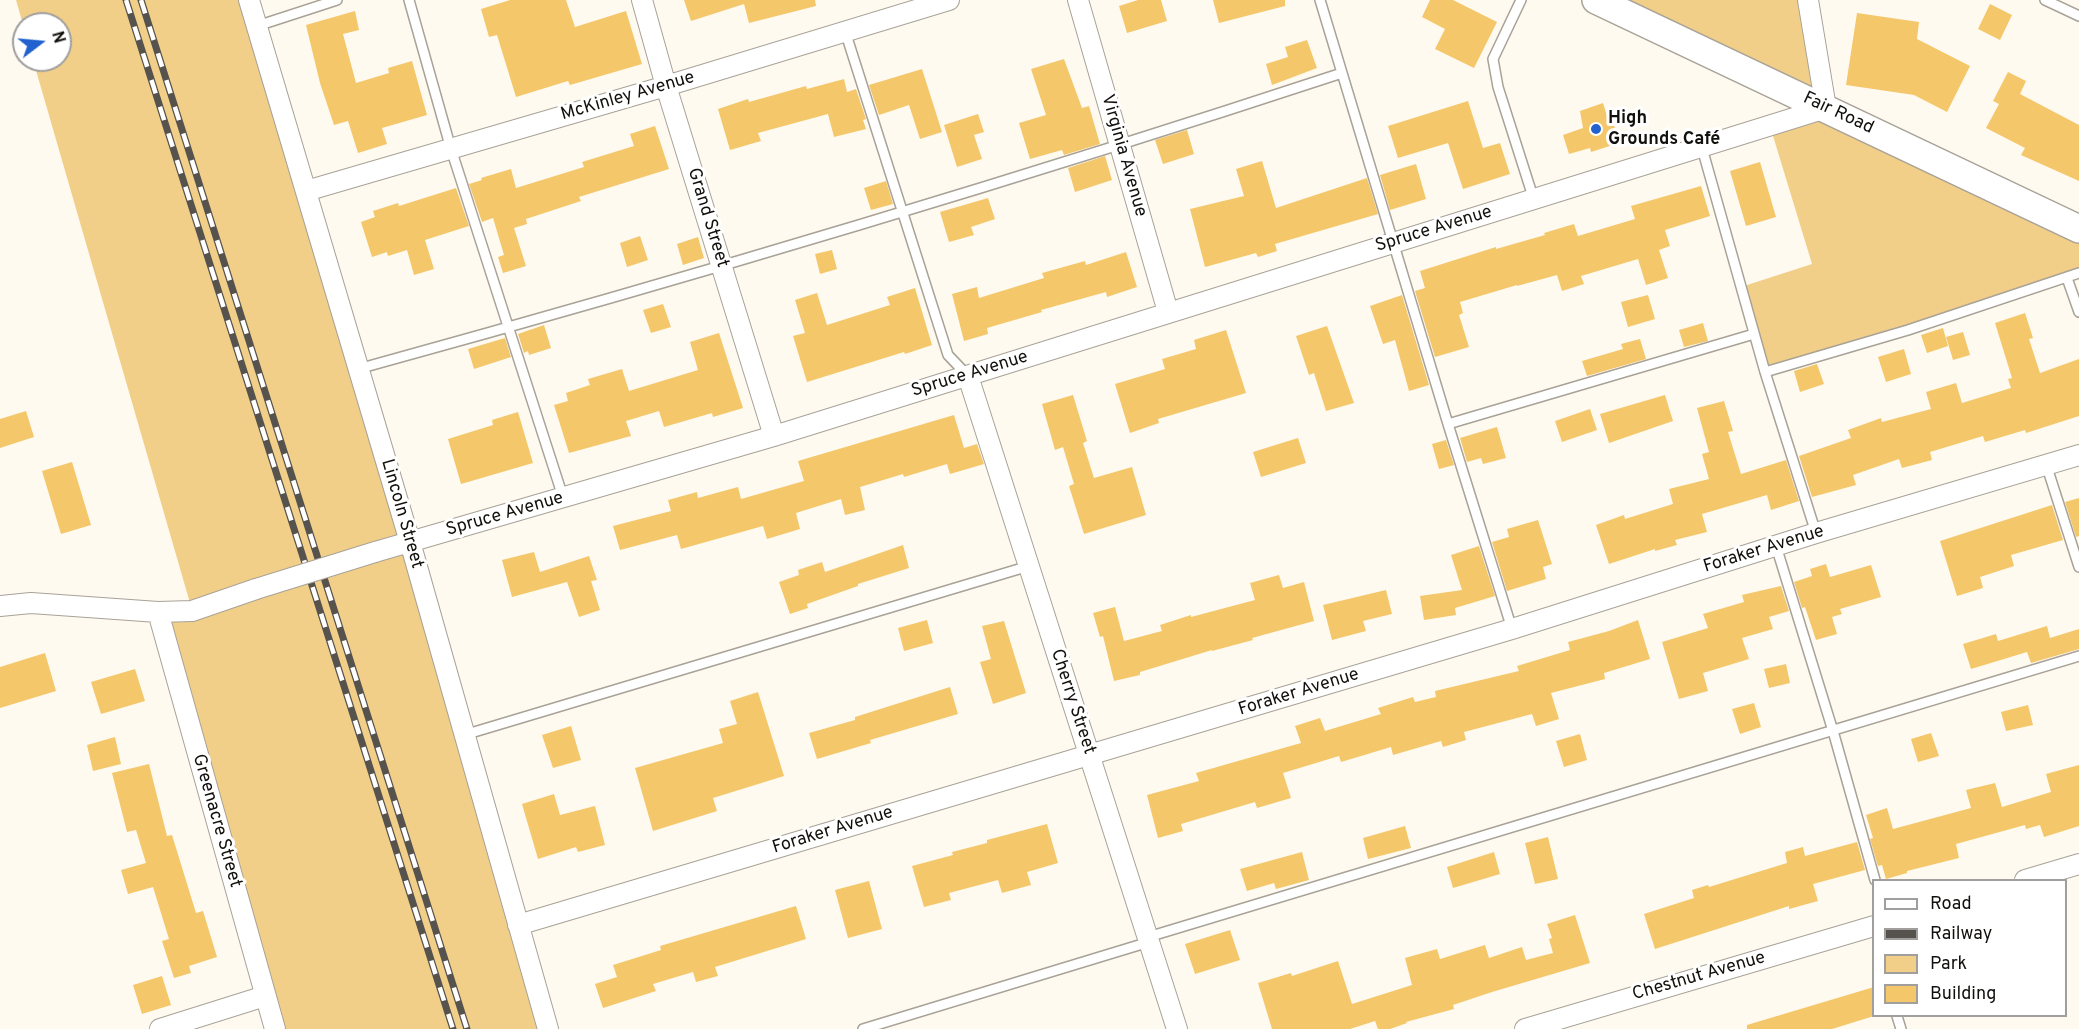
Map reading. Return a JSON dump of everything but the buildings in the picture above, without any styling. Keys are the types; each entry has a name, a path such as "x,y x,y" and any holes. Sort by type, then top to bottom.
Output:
{"main road":[{"name":"Fair Road","path":"1596,0 2079,229"}],"street":[{"name":"Lincoln Street","path":"249,0 410,542 548,1029"},
{"name":"Grand Street","path":"642,0 666,86 774,436"},
{"name":"McKinley Avenue","path":"306,191 666,86 949,0"},
{"name":"Virginia Avenue","path":"1078,0 1168,312"},
{"path":"1808,0 1826,108"},
{"name":"Spruce Avenue","path":"0,606 31,603 158,612 192,611 375,552 774,436 1826,108"},
{"name":"Cherry Street","path":"968,376 1177,1029"},
{"name":"Foraker Avenue","path":"518,925 1512,629 1816,533 2079,455"},
{"name":"Greenacre Street","path":"158,612 275,1029"},
{"path":"2028,879 2079,864"},
{"name":"Chestnut Avenue","path":"1525,1029 1556,1025 1872,927"},
{"path":"160,1029 265,996"}],"lane":[{"path":"256,26 337,0"},
{"path":"409,0 451,148 508,328 519,354 563,497"},
{"path":"1320,0 1512,629"},
{"path":"1521,0 1493,59 1498,87 1534,200"},
{"path":"2045,0 2079,16"},
{"path":"845,32 948,356 968,376"},
{"path":"358,369 508,328 903,212 1120,146 1342,73"},
{"path":"1702,148 1765,372 1816,533"},
{"path":"1765,372 1908,330 2079,273"},
{"path":"2067,278 2079,312"},
{"path":"1448,424 1754,334"},
{"path":"2046,464 2079,567"},
{"path":"1776,546 1833,731 1875,879"},
{"path":"464,735 1029,566"},
{"path":"863,1029 2079,656"}],"green space":[{"path":"16,0 249,0 548,1029 275,1029 158,612 192,610 36,72 72,72 72,12 19,12"},
{"path":"1596,0 1808,0 1826,108 2079,229 2079,273 1765,372 1741,287 1812,264 1770,126 1825,108"}],"railway":[{"path":"126,0 453,1029"},
{"path":"141,0 467,1029"}],"place":[{"name":"High Grounds Café","path":"1596,129"}]}
